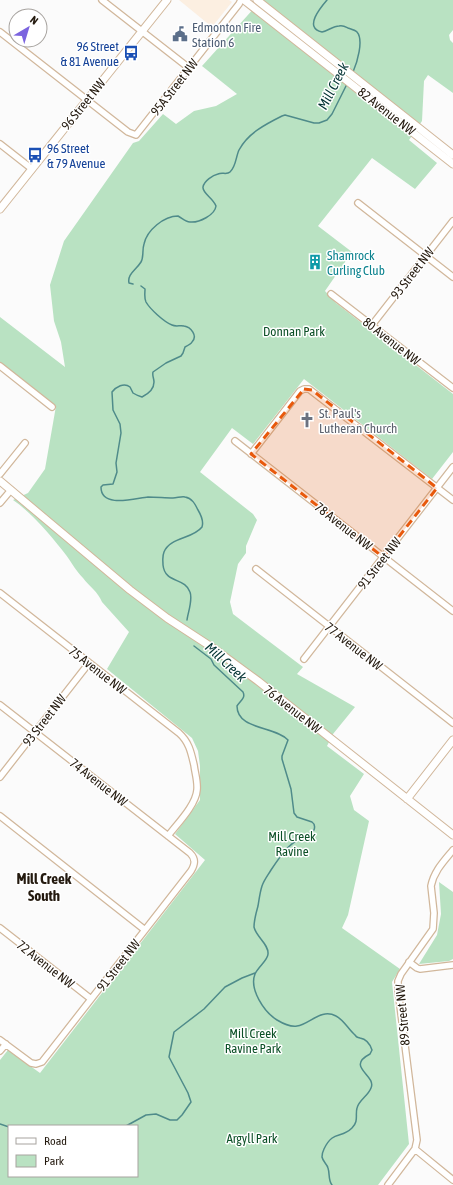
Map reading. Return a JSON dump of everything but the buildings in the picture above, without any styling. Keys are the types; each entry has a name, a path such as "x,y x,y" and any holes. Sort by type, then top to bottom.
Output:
{"street":[{"path":"102,0 189,68"},
{"name":"96 Street NW","path":"0,209 167,0"},
{"name":"95A Street NW","path":"87,100 128,132 136,135 241,0"},
{"name":"82 Avenue NW","path":"244,0 267,13 420,133 453,155"},
{"name":"82 Avenue NW","path":"257,0 267,13"},
{"path":"0,32 87,100"},
{"name":"82 Avenue NW","path":"420,133 453,164"},
{"path":"0,144 32,168"},
{"path":"358,203 453,277"},
{"name":"93 Street NW","path":"372,325 453,221"},
{"name":"80 Avenue NW","path":"332,294 453,388"},
{"path":"0,366 52,407"},
{"path":"251,454 300,391 306,388 312,390 453,500"},
{"name":"78 Avenue NW","path":"235,441 453,611"},
{"path":"0,474 25,443"},
{"name":"91 Street NW","path":"304,659 453,467"},
{"name":"76 Avenue NW","path":"0,481 130,590 167,618 213,648 258,682 453,835"},
{"path":"0,503 11,490"},
{"name":"77 Avenue NW","path":"256,569 453,723"},
{"name":"75 Avenue NW","path":"0,593 179,733 187,741 191,750 197,787 196,794 188,810 168,836"},
{"name":"93 Street NW","path":"0,777 89,663"},
{"name":"74 Avenue NW","path":"0,705 191,854 194,861"},
{"path":"407,799 453,740"},
{"path":"0,816 145,930"},
{"name":"89 Street NW","path":"415,1149 417,1140 398,990 400,978 409,962 432,929 434,913 431,886 432,882 436,872 453,850"},
{"name":"91 Street NW","path":"6,1044 31,1063 36,1064 44,1060 191,871 194,866 194,861"},
{"name":"72 Avenue NW","path":"0,928 91,999"},
{"path":"409,962 420,970 453,965"},
{"path":"0,1040 6,1044 0,1051"},
{"path":"388,1185 415,1149 453,1180"}],"highlighted area":[{"path":"304,389 312,390 437,488 383,557 251,454"}],"shaded area":[{"path":"179,0 229,0 232,2 212,27"}],"green space":[{"name":"Mill Creek Ravine Park","path":"258,0 453,0 453,30 449,35 450,40 453,43 453,93 428,75 424,81 422,121 409,140 437,163 415,189 372,158 318,226 352,252 325,291 336,303 453,394 453,452 432,479 304,379 253,444 232,428 200,472 253,514 257,520 246,546 246,553 238,564 230,602 233,614 303,667 297,674 355,707 333,734 327,746 364,774 350,796 354,810 369,821 348,915 342,928 400,969 392,982 409,1144 378,1185 0,1185 0,1060 8,1050 40,1073 205,860 175,834 200,800 200,766 198,751 192,738 107,669 129,632 78,573 48,533 27,511 13,500 28,493 45,469 56,406 0,362 0,317 65,367 61,342 54,321 50,285 64,241 133,143 139,141 163,114 176,124 194,111 216,106 237,94 202,66 257,5"},
{"path":"439,882 453,892 453,959 449,961 419,964 437,935 441,914"}],"waterway":[{"name":"Mill Creek","path":"327,0 315,17 314,26 317,30 322,32 342,26 357,32 360,40 360,46 353,72"},
{"name":"Mill Creek","path":"133,284 129,283 129,277 142,260 144,244 152,229 167,218 178,216 187,221 194,222 210,215 216,206 213,200 204,191 204,185 214,176 220,173 227,173 232,170 239,150 252,134 285,115 314,123 327,120 332,114 347,84"},
{"name":"Mill Creek","path":"141,286 145,289 146,302 154,312 172,325 189,328 193,332 194,340 185,347 181,356 166,363 153,372 154,385 146,395 142,397 136,395 130,387 125,385 116,388 112,392 113,410 120,424 121,433 116,463 117,472 113,484 103,485 101,487 103,494 107,498 113,500 120,501 148,497 184,497 190,499 194,504 202,518 202,527 193,534 171,543 164,552 163,557 163,565 167,575 184,584 190,592 191,602 187,620"},
{"name":"Mill Creek","path":"194,646 211,659 214,665 243,692 243,698 237,706 239,714 243,719 250,724 275,732 288,740 282,759 291,789 294,813 297,817 314,824 314,830 312,832 288,847 271,870 262,886 254,927 255,931 267,947 268,956 255,974 254,986 259,1000 267,1012 277,1020 289,1025 302,1025 320,1015 325,1014 336,1016 357,1037 366,1041 372,1050 370,1054 360,1063 363,1071 372,1083 370,1091 358,1105 355,1123 348,1131 331,1139 324,1149 322,1157 329,1170 332,1185"},
{"path":"128,1125 146,1115 156,1114 170,1120 177,1120 182,1115 191,1102 188,1093 169,1057 174,1032 204,1009 225,987 255,973"},
{"path":"0,1124 8,1127"}],"place":[{"name":"Edmonton Fire Station 6","path":"180,34"},
{"name":"96 Street & 81 Avenue","path":"131,53"},
{"name":"96 Street & 79 Avenue","path":"35,155"},
{"name":"Shamrock Curling Club","path":"315,262"},
{"name":"St. Paul's Lutheran Church","path":"307,420"}],"district":[{"name":"Mill Creek South","path":"44,888"}],"park label":[{"name":"Donnan Park","path":"294,331"},
{"name":"Mill Creek Ravine","path":"292,844"},
{"name":"Argyll Park","path":"252,1138"}]}
